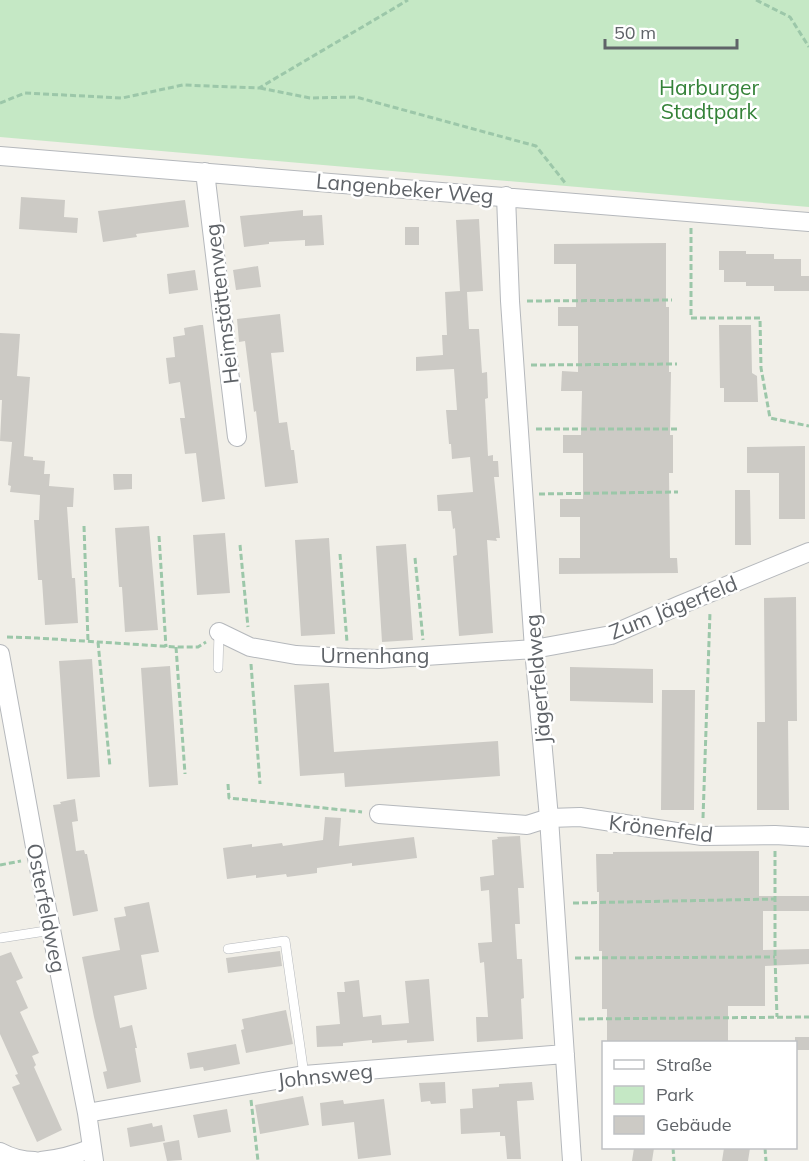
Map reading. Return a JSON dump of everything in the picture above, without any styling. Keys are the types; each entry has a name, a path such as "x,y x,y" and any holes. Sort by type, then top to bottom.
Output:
{"street":[{"name":"Langenbeker Weg","path":"0,156 809,222"},
{"name":"Heimstättenweg","path":"205,172 237,437"},
{"name":"Jägerfeldweg","path":"506,196 514,365 534,649 549,818 572,1161"},
{"name":"Zum Jägerfeld","path":"534,649 611,635 809,552"},
{"name":"Urnenhang","path":"219,632 249,647 296,655 348,658 379,659 534,649"},
{"name":"Osterfeldweg","path":"0,654 2,676 93,1154"},
{"name":"Krönenfeld","path":"379,814 527,825 549,818 580,817 702,836 809,837"},
{"name":"Johnsweg","path":"87,1113 304,1075 565,1054"},
{"path":"0,1152 23,1161 35,1161"},
{"path":"41,1161 93,1154"}],"lane":[{"path":"218,668 219,632"},
{"path":"0,938 52,930"},
{"path":"228,949 285,941 304,1075"}],"path":[{"path":"259,88 408,0"},
{"path":"756,0 790,16 809,47"},
{"path":"0,103 25,93 122,98 183,86 259,88 310,98 356,97 536,146 580,202"},
{"path":"691,212 691,318 760,318 761,368 770,418 809,426"},
{"path":"510,301 672,300"},
{"path":"514,365 677,364"},
{"path":"519,429 677,429"},
{"path":"523,494 678,492"},
{"path":"84,526 88,641"},
{"path":"159,536 166,647"},
{"path":"340,554 348,658"},
{"path":"415,558 425,656"},
{"path":"702,836 711,592"},
{"path":"9,637 198,647 219,632"},
{"path":"98,642 110,767"},
{"path":"176,647 185,774"},
{"path":"228,784 229,798 379,814"},
{"path":"775,835 777,1017"},
{"path":"554,903 775,899"},
{"path":"557,958 775,957"},
{"path":"562,1019 809,1017"},
{"path":"250,1084 258,1161"}],"green space":[{"name":"Harburger Stadtpark","path":"0,0 809,0 809,207 0,137"}],"building":[{"path":"21,197 65,200 64,217 78,218 77,233 19,229"},
{"path":"185,200 189,227 136,234 137,237 103,242 98,211"},
{"path":"303,210 303,216 322,215 324,245 305,246 305,240 269,242 269,244 244,247 240,216"},
{"path":"479,219 483,291 467,292 469,329 479,329 482,373 487,372 488,398 485,399 488,456 493,455 493,461 498,461 499,477 494,477 500,538 496,538 497,541 487,540 493,633 459,636 453,556 457,555 455,528 453,529 451,511 438,511 437,495 473,492 470,457 452,459 451,444 449,444 446,410 457,410 454,369 416,371 416,357 443,355 442,335 447,335 445,292 460,291 456,220"},
{"path":"405,227 419,227 419,245 405,245"},
{"path":"666,243 666,307 669,307 669,372 671,372 670,435 673,435 673,473 669,473 670,558 677,558 678,573 559,574 559,558 580,558 580,517 560,517 560,499 583,499 583,453 563,453 563,435 581,435 582,391 561,391 562,371 578,372 578,326 558,326 558,307 576,307 576,264 554,264 554,244"},
{"path":"719,251 774,254 774,259 801,259 801,276 809,276 809,291 774,291 774,286 746,286 746,282 724,282 724,270 719,270"},
{"path":"258,266 261,287 236,290 233,270"},
{"path":"195,270 198,290 169,294 167,274"},
{"path":"280,314 284,352 271,353 279,423 287,422 291,450 294,450 298,483 265,487 245,341 239,342 237,319"},
{"path":"203,325 225,499 202,502 196,453 185,454 180,418 185,418 180,382 169,384 166,358 175,357 173,337 185,335 184,328"},
{"path":"719,325 751,325 752,373 757,376 758,402 724,402 724,388 720,388"},
{"path":"0,333 20,334 17,376 30,377 24,456 33,457 33,460 45,461 44,474 50,474 49,486 74,488 73,507 67,507 78,623 45,625 42,580 38,580 34,520 39,520 40,495 10,492 11,486 8,485 12,442 0,441 2,400 0,400"},
{"path":"805,446 805,519 779,519 779,473 747,473 747,447"},
{"path":"113,474 132,474 132,489 114,490"},
{"path":"735,490 750,490 751,545 735,545"},
{"path":"149,526 158,630 125,632 115,528"},
{"path":"225,533 230,593 197,595 193,535"},
{"path":"329,538 335,634 301,636 295,540"},
{"path":"406,544 413,640 382,642 376,546"},
{"path":"796,597 797,721 788,721 789,810 757,810 757,722 765,722 764,598"},
{"path":"92,659 100,777 67,779 59,661"},
{"path":"170,666 178,785 149,787 141,668"},
{"path":"570,667 653,669 653,703 570,701"},
{"path":"329,683 334,752 498,741 500,776 345,787 344,773 300,776 294,685"},
{"path":"662,690 695,690 694,810 661,810"},
{"path":"75,799 78,821 72,822 76,851 84,850 87,854 98,911 73,916 53,805"},
{"path":"325,817 341,818 339,846 414,837 417,858 317,868 317,873 287,877 286,874 256,878 256,875 227,879 223,848 282,843 283,846 323,840"},
{"path":"520,836 524,888 518,888 520,924 515,924 517,959 522,959 523,1039 477,1042 476,1017 488,1017 484,962 480,963 478,943 492,942 489,890 481,891 480,877 494,875 492,840 498,839 497,837"},
{"path":"759,851 759,896 809,896 809,911 763,911 763,950 809,949 809,964 765,966 765,1006 728,1006 728,1041 607,1041 607,1009 602,1009 602,951 599,951 599,892 597,892 596,854 613,854 613,852"},
{"path":"149,902 159,952 141,955 147,989 114,996 120,1028 132,1025 141,1082 107,1089 103,1072 107,1071 82,957 120,950 114,918 126,916 124,907"},
{"path":"280,951 282,966 228,973 226,958"},
{"path":"11,952 23,978 16,981 28,1008 20,1012 39,1053 32,1056 36,1065 34,1067 62,1130 37,1142 12,1087 20,1084 15,1075 18,1074 0,1034 0,956"},
{"path":"429,979 434,1041 407,1043 407,1040 372,1043 372,1040 343,1043 343,1046 317,1047 316,1026 340,1024 337,992 345,992 344,982 359,980 363,1017 381,1015 382,1025 409,1023 405,981"},
{"path":"286,1010 293,1044 246,1053 241,1030 244,1029 242,1019"},
{"path":"795,1037 809,1037 809,1050 797,1050 797,1041"},
{"path":"236,1044 240,1064 204,1071 203,1067 190,1069 187,1053"},
{"path":"445,1082 446,1103 421,1102 419,1083"},
{"path":"532,1082 534,1100 517,1101 521,1159 507,1159 505,1136 500,1136 500,1132 461,1134 460,1109 473,1108 472,1089 499,1087 499,1084"},
{"path":"303,1096 309,1125 260,1134 255,1105"},
{"path":"384,1099 391,1155 358,1159 354,1122 322,1126 320,1103 343,1100 344,1104"},
{"path":"227,1109 231,1132 198,1138 193,1115"},
{"path":"152,1123 153,1127 162,1125 165,1141 130,1147 127,1128"},
{"path":"179,1140 182,1160 167,1161 163,1143"},
{"path":"634,1149 654,1149 652,1161 632,1161"},
{"path":"724,1149 750,1149 748,1161 722,1161"}]}
